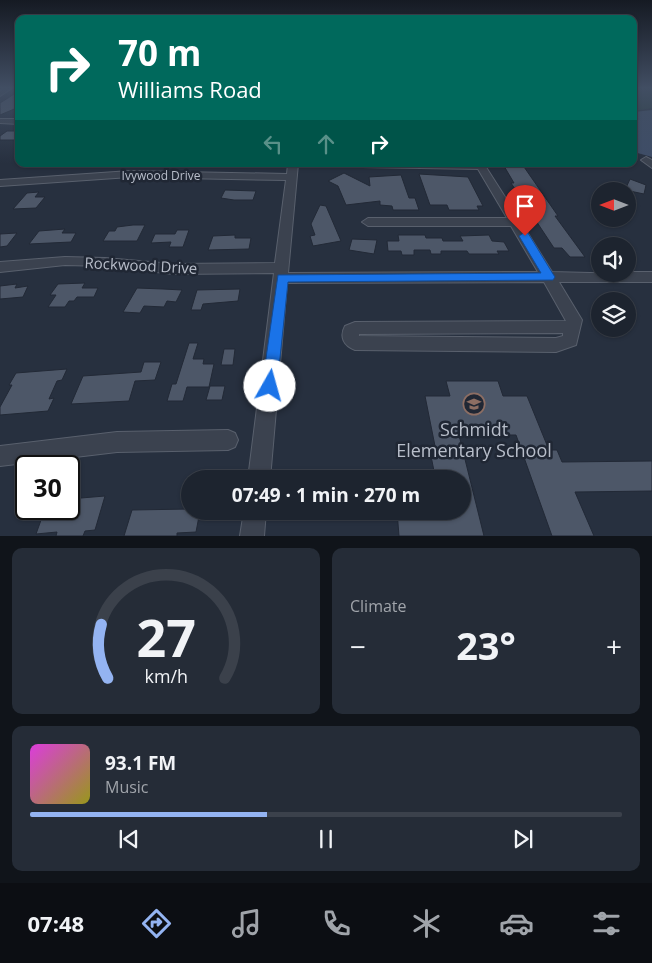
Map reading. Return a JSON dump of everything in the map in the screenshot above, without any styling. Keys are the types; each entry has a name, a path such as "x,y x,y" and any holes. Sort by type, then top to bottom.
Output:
{"street":[{"path":"0,121 15,122"},
{"path":"260,470 283,273 293,167"},
{"path":"482,167 574,320 570,340 556,345 356,343 351,340 351,330 356,328 572,326"},
{"name":"Ivywood Drive","path":"0,183 130,174 292,177"},
{"path":"368,222 516,222"},
{"name":"Rockwood Drive","path":"0,267 65,261 105,262 173,269 283,273 652,277"},
{"path":"0,456 117,442 228,440"},
{"path":"252,536 254,520"}],"water":[{"path":"637,113 652,113 652,157 637,153"}],"building":[{"path":"7,131 15,131 15,140 0,140 0,136"},
{"path":"505,167 524,167 558,216 555,216 585,257 570,257 562,248 554,248 511,183 514,183"},
{"path":"344,173 370,186 369,177 401,175 409,198 415,198 419,210 393,210 392,206 380,205 380,201 346,205 338,186 328,181"},
{"path":"419,174 468,177 483,206 477,206 479,210 449,210 447,205 430,205"},
{"path":"630,179 646,185 644,194 636,192 636,182 629,182"},
{"path":"225,190 256,191 253,200 234,200 221,198"},
{"path":"39,192 35,197 45,197 36,208 13,209 27,193"},
{"path":"320,205 326,206 341,241 313,246 310,236 315,235 311,224"},
{"path":"145,225 137,241 103,241 109,231 115,231 117,227"},
{"path":"65,229 62,233 76,233 71,242 29,244 39,231"},
{"path":"177,230 189,230 183,247 169,247 171,242 151,243 155,234 175,234"},
{"path":"17,233 7,246 0,247 0,234"},
{"path":"235,235 235,238 251,238 249,249 208,250 213,236"},
{"path":"398,235 425,235 426,238 442,238 443,241 463,241 460,236 489,235 492,241 504,242 509,251 497,251 499,254 469,254 467,251 441,251 441,254 431,254 430,250 414,250 414,255 402,255 401,251 388,251 387,241 399,241"},
{"path":"352,239 377,240 374,254 349,250"},
{"path":"85,283 82,288 98,288 94,297 77,297 74,301 69,301 65,307 48,307 56,295 50,295 58,284"},
{"path":"17,284 15,288 28,286 23,297 0,299 0,286"},
{"path":"137,288 182,290 176,302 167,301 164,307 144,306 140,313 123,312"},
{"path":"240,289 238,301 203,304 201,310 191,310 197,290"},
{"path":"189,343 198,343 193,359 204,359 203,364 214,364 209,387 187,387 183,401 167,401 172,384 176,384"},
{"path":"224,349 235,349 233,365 221,365"},
{"path":"144,362 161,362 155,380 135,381 129,401 71,404 83,376 141,372"},
{"path":"67,369 62,380 57,381 49,399 54,398 48,411 0,415 0,407 16,373"},
{"path":"446,381 498,381 503,396 527,396 549,450 557,450 562,462 652,461 652,491 575,492 594,536 552,536 516,435 459,435 468,470 434,470 430,451 436,451 425,396 450,396"},
{"path":"210,386 225,386 222,400 206,400"},
{"path":"471,483 484,536 399,536 398,520 471,520"},
{"path":"105,496 95,530 85,531 83,536 56,536 57,532 36,534 41,520 80,520 80,498"},
{"path":"181,509 181,520 198,520 196,532 177,533 177,536 124,536 132,510"}],"place":[{"name":"Schmidt Elementary School","path":"474,404"}],"route":[{"path":"270,386 282,278 549,277 525,236"}]}
